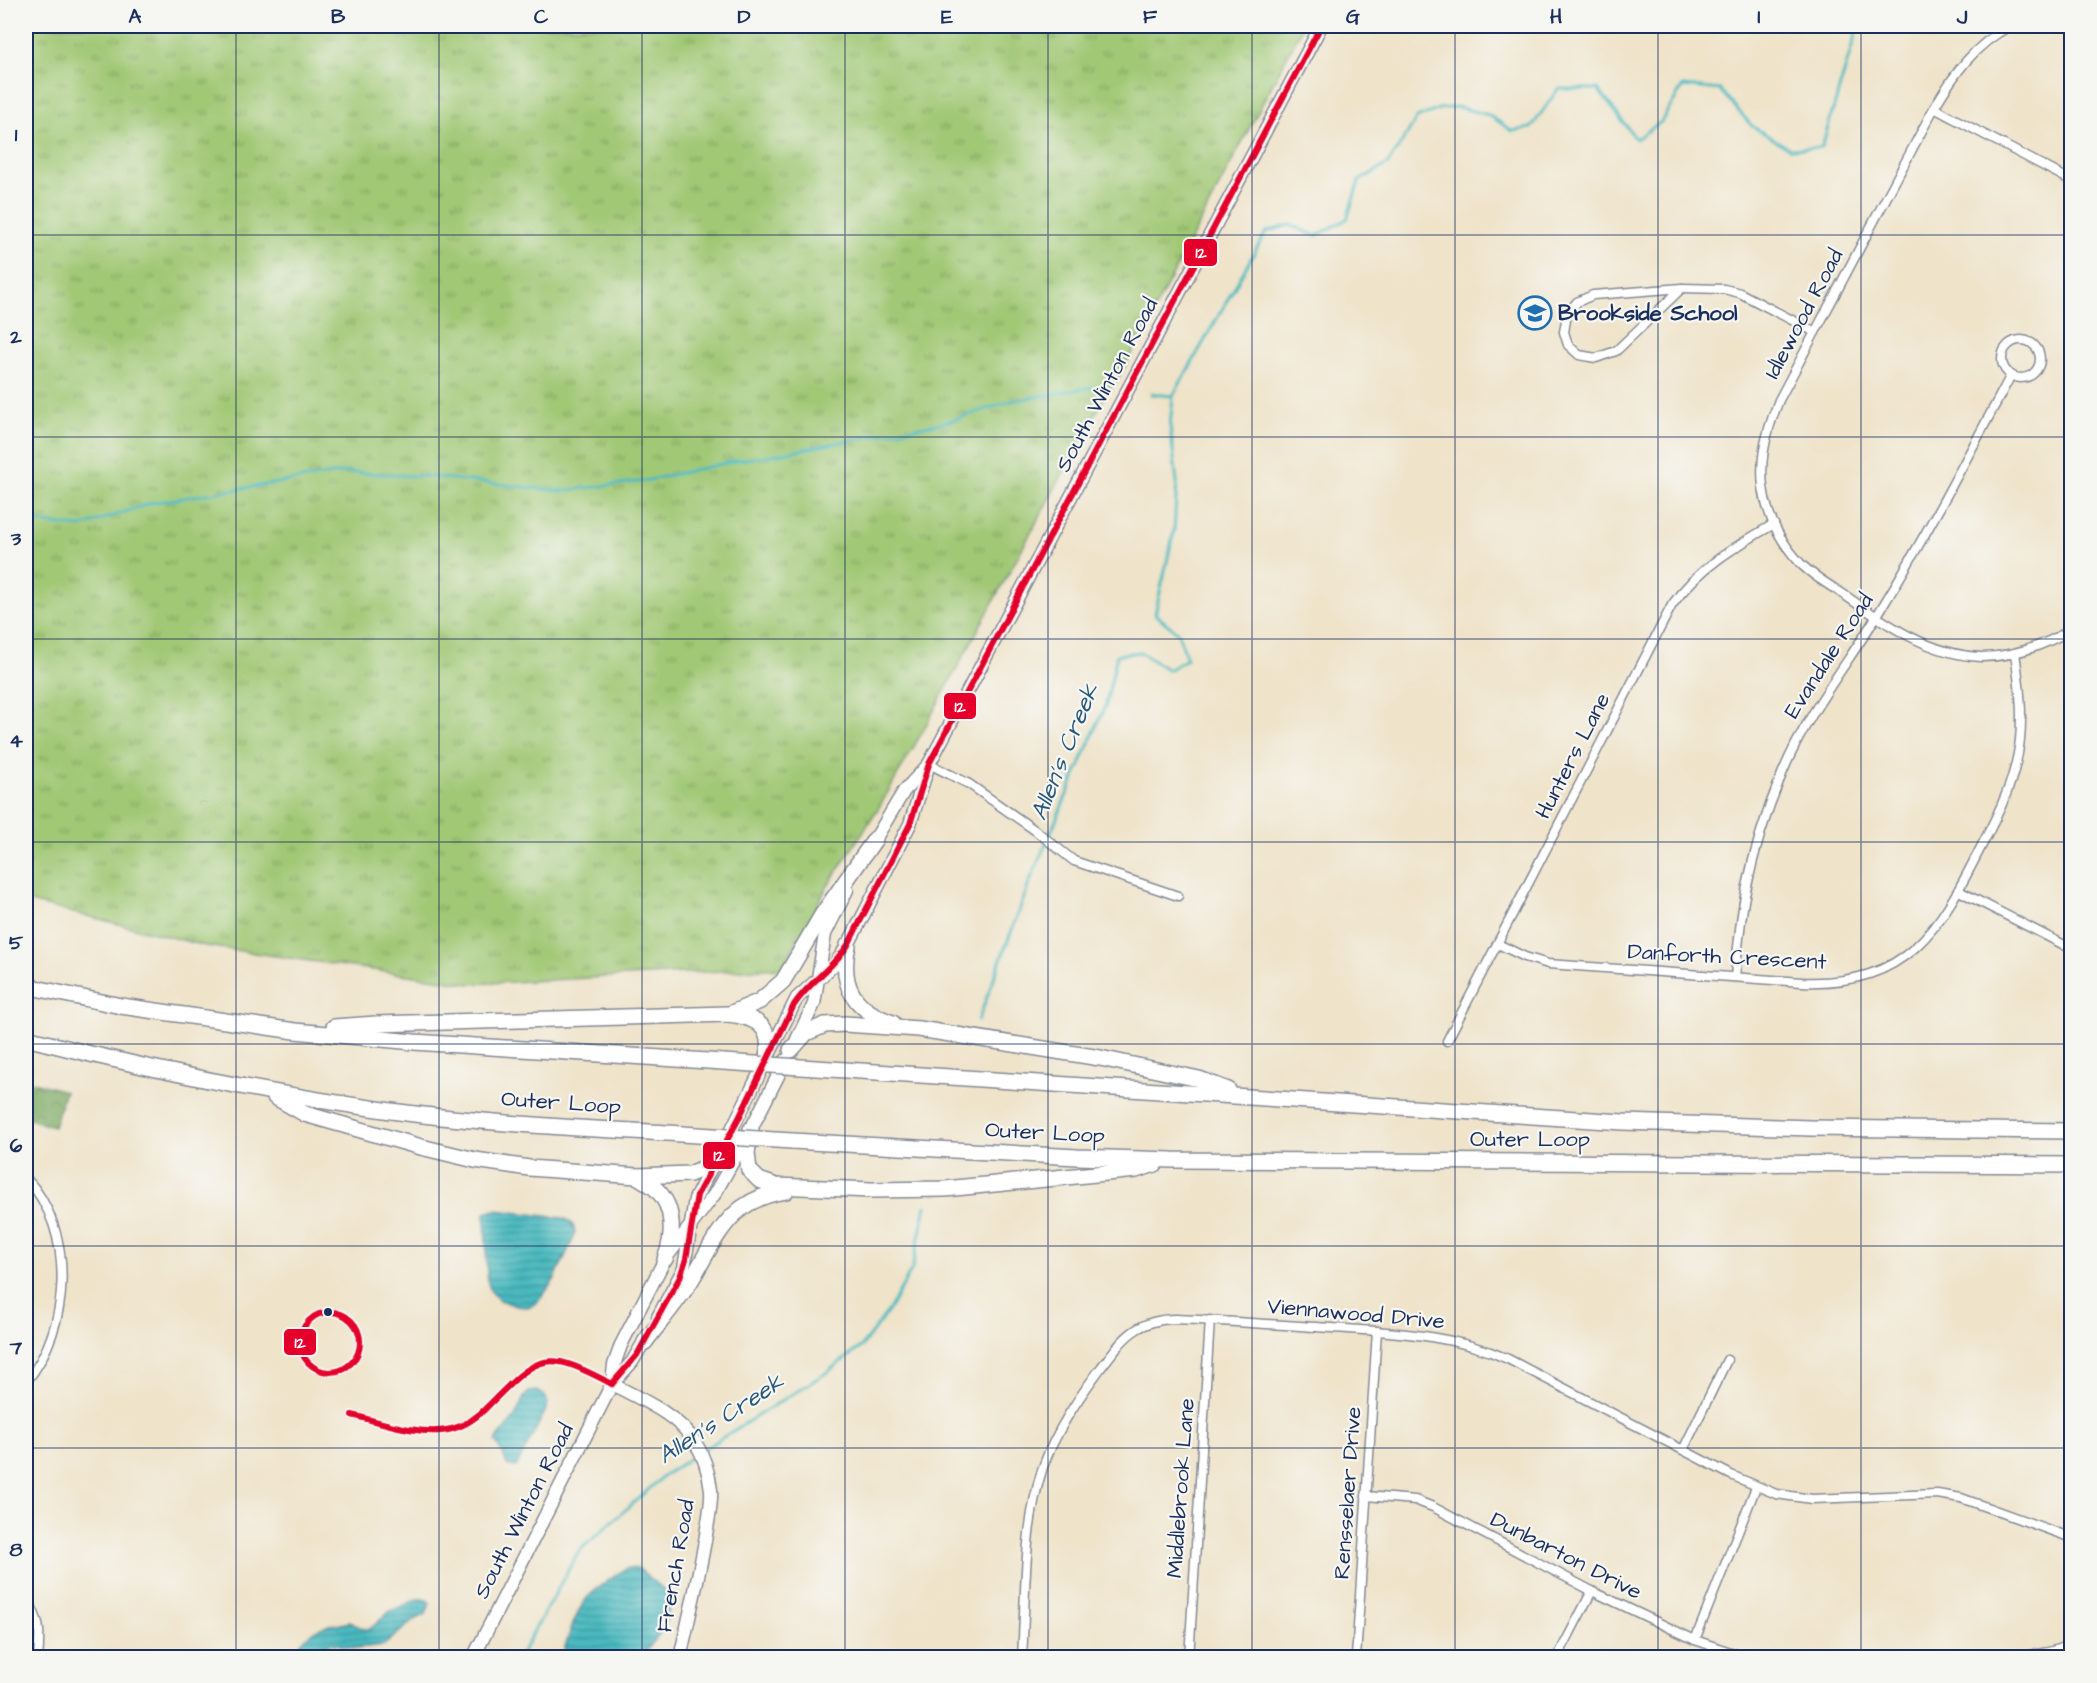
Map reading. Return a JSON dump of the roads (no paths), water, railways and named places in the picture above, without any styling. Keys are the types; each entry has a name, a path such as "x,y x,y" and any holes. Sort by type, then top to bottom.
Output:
{"highway":[{"path":"728,1014 760,1001 780,984 789,973 817,922 875,838"},
{"path":"848,945 845,964 846,977 851,992 859,1004 871,1014 882,1019 919,1029"},
{"name":"Outer Loop","path":"26,986 121,1006 295,1031 414,1042 1651,1123 1811,1128 2072,1131"},
{"path":"295,1031 376,1024 728,1014 750,1017 762,1027 768,1041 766,1061"},
{"path":"791,1050 806,1034 825,1025 846,1024 919,1029 1107,1060 1199,1079 1243,1095"},
{"name":"Outer Loop","path":"26,1038 128,1064 264,1092 394,1111 534,1124 792,1141 1172,1160 2072,1165"},
{"path":"264,1092 305,1114 448,1154 529,1168 637,1176 694,1173 706,1167 720,1151"},
{"path":"751,1129 747,1162 749,1170 756,1178 776,1186 902,1190 972,1187 1136,1170 1172,1160"},
{"path":"637,1176 658,1191 668,1207 671,1233 665,1259"},
{"path":"645,1342 688,1285 717,1234 733,1214 747,1203 768,1193 813,1187"}],"main road":[{"name":"South Winton Road","path":"473,1658 612,1384 626,1370 645,1342 682,1271 697,1195 797,998 838,960 848,945 910,824 929,764 1322,26"},
{"name":"South Winton Road","path":"612,1384 618,1352 665,1259 714,1195 810,1015 826,929 875,838 904,791 929,764"},
{"name":"French Road","path":"612,1384 667,1415 689,1434 702,1455 711,1491 711,1506 703,1552 680,1658"}],"street":[{"name":"Idlewood Road","path":"2010,26 1973,52 1952,76 1934,108 1779,400 1764,443 1762,484 1774,524 1781,538 1801,564 1876,617 1927,645 1948,652 1982,657 2014,653 2043,643 2072,629"},
{"path":"1934,108 2072,181"},
{"path":"1682,288 1616,351 1596,358 1579,356 1568,345 1564,332 1567,314 1577,302 1593,295 1682,288 1724,289 1740,293 1815,332"},
{"path":"2020,340 2032,344 2039,354 2038,367 2030,376 2024,378 2011,375 2002,360 2005,349 2009,344 2020,340"},
{"name":"Evandale Road","path":"1735,977 1745,893 1754,854 1782,774 1798,737 1876,617 1926,534 2011,375"},
{"name":"Hunters Lane","path":"1447,1041 1672,605 1688,584 1718,559 1774,524"},
{"name":"Danforth Crescent","path":"1497,944 1536,962 1548,964 1820,983 1864,976 1888,966 1910,952 1930,934 1959,891 2009,788 2016,763 2022,716 2014,653"},
{"path":"929,764 969,784 1053,843 1074,861 1178,896"},
{"path":"1959,891 2072,949"},
{"path":"26,1178 43,1200 54,1223 61,1255 61,1280 56,1320 49,1344 26,1382"},
{"name":"Viennawood Drive","path":"1022,1658 1029,1541 1034,1502 1044,1466 1067,1416 1119,1345 1133,1331 1158,1319 1210,1320 1377,1331 1450,1340 1498,1354 1756,1487 1776,1494 1812,1499 1930,1494 1961,1498 2072,1538"},
{"name":"Middlebrook Lane","path":"1189,1658 1210,1320"},
{"name":"Rensselaer Drive","path":"1356,1658 1377,1331"},
{"path":"1683,1450 1727,1360"},
{"path":"1695,1640 1756,1487"},
{"name":"Dunbarton Drive","path":"1366,1496 1415,1500 1433,1507 1592,1592 1695,1640 1748,1658"},
{"path":"1557,1658 1592,1592"},
{"path":"26,1596 39,1620 38,1658"},
{"path":"1964,1658 2040,1654 2056,1650 2072,1640"}],"water":[{"path":"495,1210 563,1218 574,1227 575,1235 554,1280 535,1304 527,1307 516,1306 498,1299 490,1290 487,1279 485,1213"},
{"path":"538,1391 545,1396 548,1403 545,1412 516,1467 507,1465 495,1441 515,1417 524,1397 529,1392"},
{"path":"626,1568 638,1568 668,1593 668,1613 656,1638 637,1657 568,1657 564,1650 584,1602 597,1589"},
{"path":"418,1599 426,1599 430,1603 426,1614 414,1620 384,1645 356,1648 332,1643 303,1652 298,1649 306,1637 325,1626 349,1622 364,1629 370,1629 389,1612"}],"waterway":[{"name":"Allen's Creek","path":"978,1021 1032,876 1106,704 1117,655 1140,652 1168,670 1187,659 1178,633 1155,614 1174,531 1177,482 1170,426 1173,396 1266,232 1290,225 1316,236 1347,219 1359,181 1388,164 1417,118 1439,109 1457,107 1489,115 1512,131 1531,128 1558,89 1598,89 1636,139 1661,122 1683,86 1720,90 1752,126 1790,149 1822,147 1858,26"},
{"path":"26,521 80,527 151,503 346,472 434,477 562,491 645,481 739,460 946,422 1012,401 1087,388 1111,390"},
{"path":"1151,394 1173,396"},
{"name":"Allen's Creek","path":"704,1449 826,1373 862,1346 889,1310 912,1269 926,1206"},
{"name":"Allen's Creek","path":"519,1658 579,1551 666,1474 698,1453"}],"place":[{"name":"Brookside School","path":"1535,313"}]}
